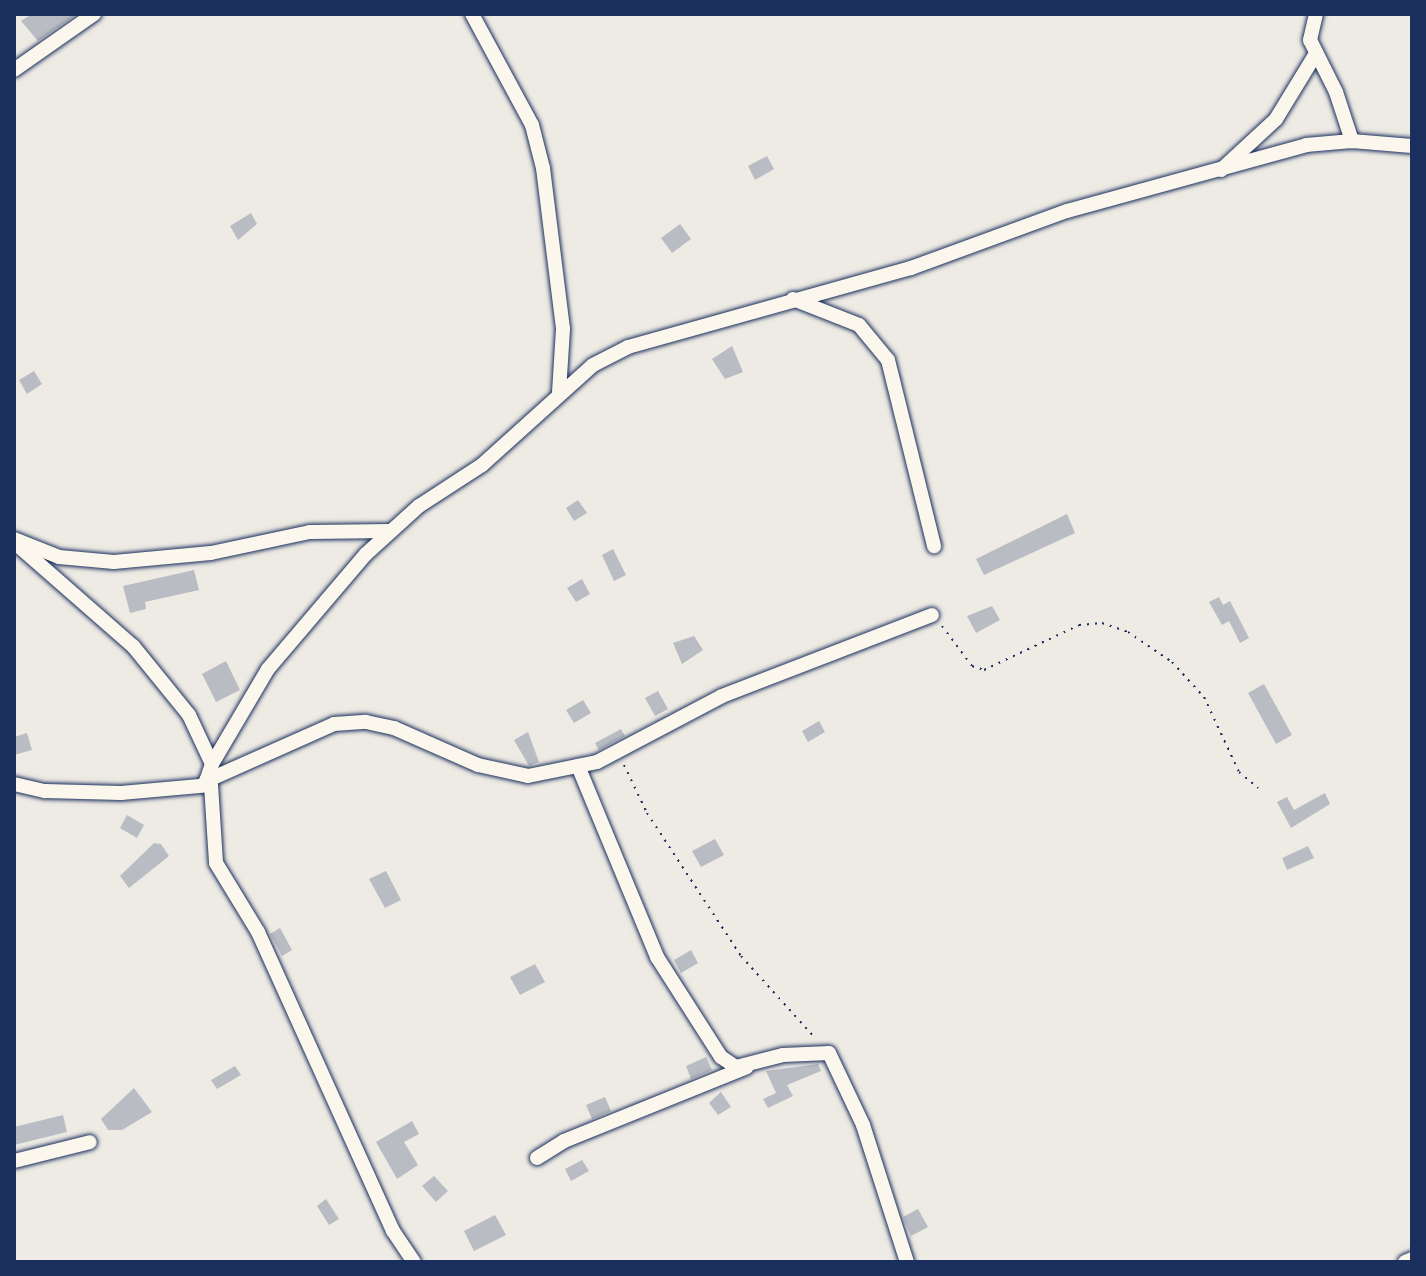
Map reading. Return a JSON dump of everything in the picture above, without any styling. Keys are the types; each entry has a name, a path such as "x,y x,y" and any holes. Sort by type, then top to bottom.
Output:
{"street":[{"path":"14,70 94,14"},
{"path":"472,14 532,125 543,168 563,329 559,393"},
{"path":"1316,14 1309,28 1315,55 1336,92 1352,141"},
{"path":"1219,172 1276,119 1315,55"},
{"path":"414,1262 393,1231 252,920 216,863 209,783 212,764 298,628 390,531 482,465 593,365 651,337 944,259 1067,211 1219,172 1306,145 1352,141 1412,146"},
{"path":"793,299 859,325 888,360 934,546"},
{"path":"14,540 59,557 114,562 211,553 310,532 390,531"},
{"path":"14,540 133,646 189,715 212,764"},
{"path":"14,784 45,791 121,793 209,783 334,724 366,722 506,772 528,776 617,754 722,696 932,615"},
{"path":"578,766 657,957 721,1057 736,1067 755,1064"},
{"path":"537,1158 564,1141 755,1064 783,1055 829,1053 863,1125 907,1262"},
{"path":"14,1161 90,1142"},
{"path":"1405,1262 1412,1259"}],"path":[{"path":"932,615 972,666 984,670 1079,625 1102,623 1128,632 1172,662 1204,697 1239,772 1258,788"},
{"path":"617,754 647,813 741,956 829,1053"}],"building":[{"path":"32,14 77,14 38,41 21,21"},
{"path":"767,156 774,169 755,180 748,166"},
{"path":"251,213 257,224 238,240 230,226"},
{"path":"680,224 691,239 672,253 661,238"},
{"path":"732,346 743,372 725,379 712,359"},
{"path":"34,371 42,384 27,394 19,380"},
{"path":"578,500 587,513 574,521 566,508"},
{"path":"1067,514 1075,533 984,575 976,559"},
{"path":"613,549 626,575 614,581 602,555"},
{"path":"194,570 199,590 145,602 146,609 130,613 123,586"},
{"path":"582,579 590,594 576,602 567,588"},
{"path":"1219,597 1223,605 1230,601 1249,638 1240,643 1229,621 1222,625 1209,602"},
{"path":"992,606 1000,620 976,633 967,616"},
{"path":"694,636 703,650 682,664 673,643"},
{"path":"226,661 240,690 216,702 202,674"},
{"path":"1264,684 1292,735 1276,744 1248,693"},
{"path":"658,691 668,709 655,716 645,698"},
{"path":"583,700 591,713 574,723 566,710"},
{"path":"819,721 825,732 808,742 802,731"},
{"path":"621,729 625,736 599,750 595,743"},
{"path":"528,732 539,762 529,766 514,740"},
{"path":"27,733 32,750 14,755 14,737"},
{"path":"1325,793 1330,804 1291,828 1277,802 1287,797 1294,810"},
{"path":"127,815 144,825 137,838 120,828"},
{"path":"715,839 724,855 701,867 692,851"},
{"path":"154,843 161,844 169,856 129,888 120,876"},
{"path":"1308,846 1314,858 1287,870 1282,858"},
{"path":"386,871 401,900 385,908 369,879"},
{"path":"280,928 292,950 282,956 270,934"},
{"path":"691,950 698,963 681,973 674,960"},
{"path":"535,964 545,982 520,995 510,977"},
{"path":"706,1057 712,1070 691,1079 686,1066"},
{"path":"818,1064 821,1071 787,1085 793,1096 768,1108 763,1099 776,1093 766,1071"},
{"path":"235,1066 241,1075 217,1089 211,1080"},
{"path":"134,1088 152,1112 122,1130 108,1130 101,1119"},
{"path":"721,1092 731,1107 718,1115 709,1103"},
{"path":"605,1097 611,1111 592,1119 586,1105"},
{"path":"63,1115 67,1132 14,1145 14,1127"},
{"path":"412,1121 419,1134 404,1142 418,1165 397,1179 376,1142"},
{"path":"582,1160 589,1171 571,1181 565,1169"},
{"path":"434,1176 448,1191 436,1202 422,1186"},
{"path":"326,1199 339,1219 329,1225 317,1206"},
{"path":"918,1209 928,1227 911,1236 903,1217"},
{"path":"495,1215 506,1235 474,1251 464,1231"}]}
